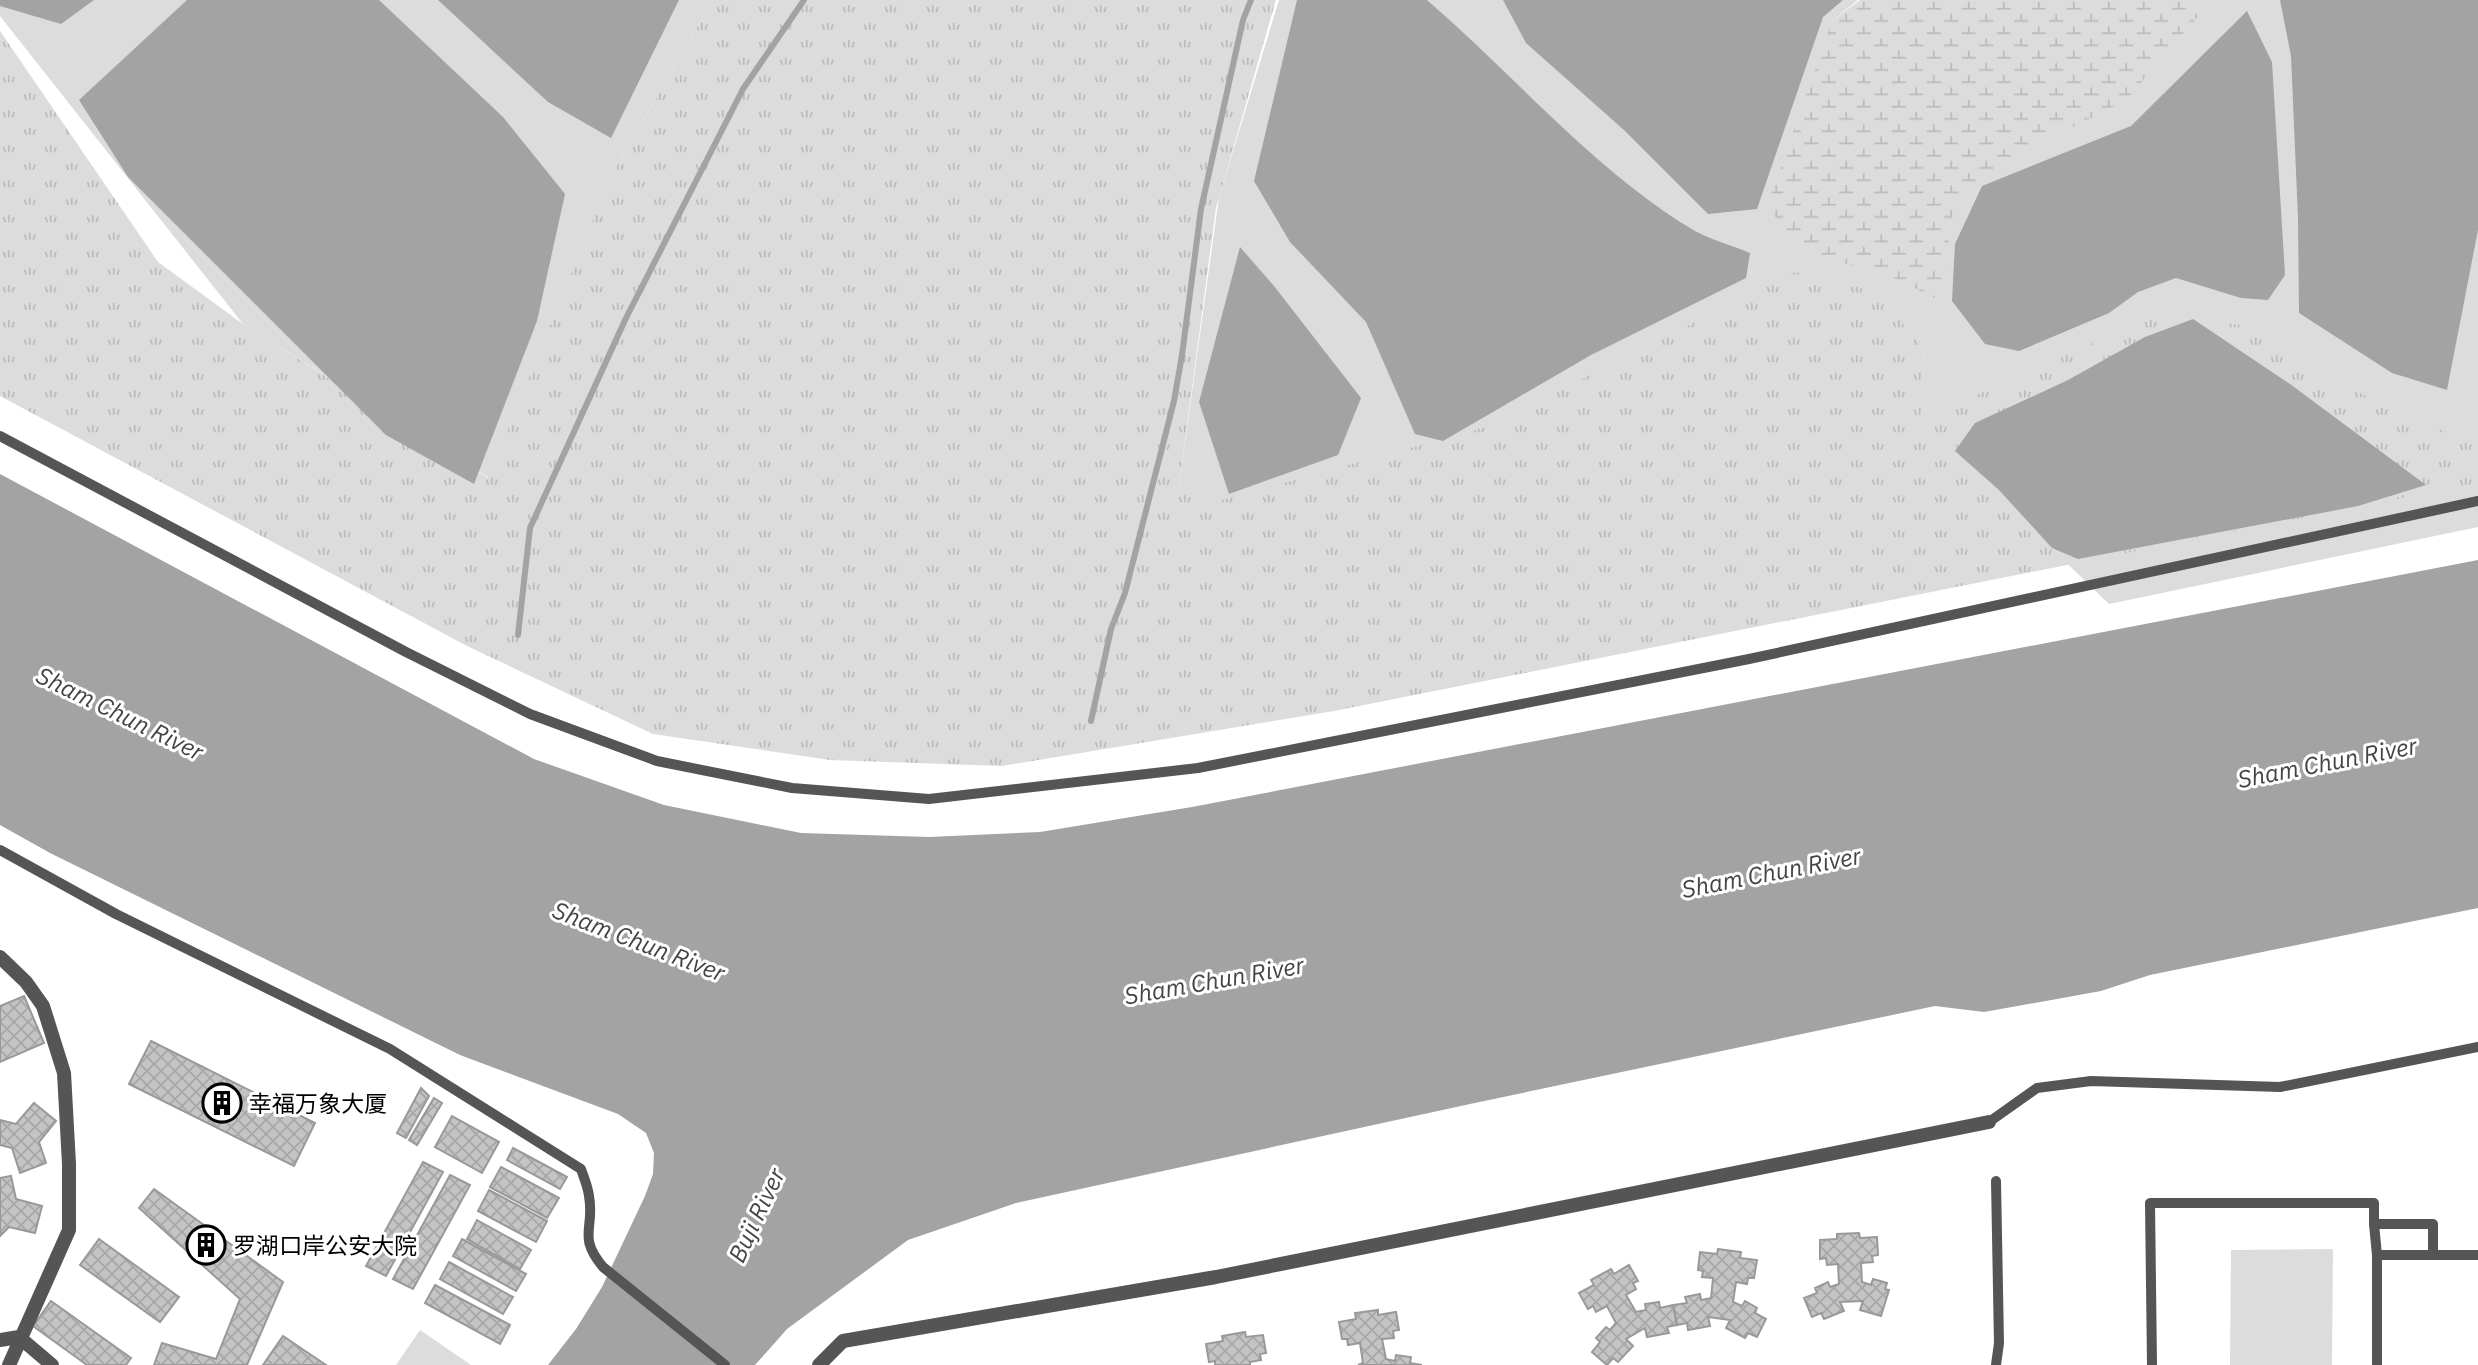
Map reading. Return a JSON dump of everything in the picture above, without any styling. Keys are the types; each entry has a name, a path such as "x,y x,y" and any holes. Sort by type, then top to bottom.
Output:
{"street":[{"path":"0,957 26,982 43,1006 64,1073 69,1164 69,1230 9,1365"},
{"path":"819,1365 843,1341 1216,1278 1989,1122"},
{"path":"0,1340 19,1338 52,1365"}],"lane":[{"path":"0,436 406,652 530,714 657,761 792,788 929,799 1198,768 1749,659 2478,500"},
{"path":"0,850 116,914 390,1049 581,1169 590,1198 588,1238 591,1252 603,1267 724,1365"},
{"path":"1989,1122 2037,1088 2091,1081 2280,1087 2478,1047"},
{"path":"1996,1181 1999,1343 1996,1365"},
{"path":"2152,1365 2150,1203 2374,1203 2377,1365"},
{"path":"2374,1224 2433,1224 2433,1255"},
{"path":"2377,1255 2478,1255"}],"green space":[{"path":"0,0 713,0 611,176 505,488 243,324 0,16"},
{"path":"713,0 1276,0 1216,208 1179,486 1204,505 1486,427 1795,272 1877,292 1925,351 1920,420 2160,313 2277,331 2302,366 2454,436 2478,412 2478,483 1334,711 1002,766 830,760 653,734 467,646 0,396 0,31 158,262 243,324 488,478 611,176"},
{"path":"1279,0 1858,0 1832,21 1944,188 2178,0 2478,0 2478,527 2109,604 1919,420 1925,351 1455,454 1230,531 1179,486 1219,197"},
{"path":"1860,0 2212,0 2126,100 2042,143 1955,201 1939,300 1884,273 1804,254 1767,206 1832,21"},
{"path":"2333,1249 2332,1365 2230,1365 2231,1250"},
{"path":"420,1330 471,1365 396,1365"}],"water":[{"path":"0,0 94,0 61,24 0,6"},
{"path":"187,0 379,0 503,117 565,194 537,321 474,484 386,435 128,177 79,100"},
{"path":"438,0 679,0 611,138 548,102"},
{"path":"1297,0 1427,0 1586,149 1654,204 1690,228 1750,253 1746,278 1591,355 1443,441 1415,434 1366,322 1290,242 1254,181"},
{"path":"1503,0 1843,0 1823,17 1757,209 1708,214 1624,130 1526,43"},
{"path":"2280,0 2478,0 2478,230 2447,390 2392,373 2299,313 2291,56"},
{"path":"2247,11 2272,62 2285,275 2268,300 2241,298 2176,278 2138,292 2109,313 2019,351 1985,344 1952,301 1955,244 1982,186 2131,126"},
{"path":"1240,247 1274,286 1361,398 1338,455 1229,494 1199,402"},
{"path":"2193,319 2290,384 2426,485 2358,506 2078,559 2052,548 1999,490 1955,451 1975,423 2068,380 2145,337"},
{"path":"0,474 534,759 664,805 801,833 929,837 1040,832 1192,807 2478,560 2478,908 2150,975 2101,991 1984,1012 1935,1006 1016,1203 908,1240 787,1329 755,1365 548,1365 576,1329 602,1287 645,1196 653,1174 654,1153 646,1133 618,1114 460,1055 50,853 0,825"}],"building":[{"path":"24,996 44,1043 0,1062 0,1006"},
{"name":"幸福万象大厦","path":"151,1041 315,1123 294,1166 129,1084"},
{"path":"421,1088 429,1096 406,1138 397,1133"},
{"path":"434,1098 442,1103 417,1145 409,1140"},
{"path":"34,1103 56,1121 39,1142 46,1163 20,1173 12,1148 0,1145 0,1120 16,1124"},
{"path":"452,1116 499,1142 482,1173 435,1147"},
{"path":"513,1148 567,1177 560,1189 507,1160"},
{"path":"423,1162 443,1172 386,1276 366,1266"},
{"path":"501,1167 559,1198 547,1218 490,1187"},
{"path":"450,1175 470,1185 413,1289 393,1279"},
{"path":"11,1176 16,1199 42,1206 35,1233 9,1227 0,1236 0,1178"},
{"name":"罗湖口岸公安大院","path":"154,1189 283,1282 247,1365 154,1365 162,1343 216,1359 240,1299 139,1208"},
{"path":"489,1190 547,1221 536,1242 478,1211"},
{"path":"477,1220 531,1250 520,1269 467,1239"},
{"path":"1859,1233 1860,1238 1877,1237 1878,1255 1872,1256 1873,1262 1861,1263 1862,1282 1871,1285 1873,1279 1887,1283 1885,1289 1889,1290 1881,1316 1860,1310 1863,1301 1840,1302 1844,1311 1824,1319 1821,1313 1812,1317 1804,1298 1817,1293 1815,1288 1828,1282 1830,1287 1839,1284 1838,1264 1827,1265 1826,1258 1820,1259 1820,1240 1837,1239 1837,1234"},
{"path":"99,1239 179,1297 160,1322 80,1265"},
{"path":"462,1239 526,1274 516,1291 453,1256"},
{"path":"1718,1249 1741,1252 1740,1258 1757,1260 1754,1278 1748,1278 1747,1284 1736,1282 1733,1302 1742,1306 1745,1301 1757,1308 1755,1313 1766,1319 1757,1337 1748,1333 1745,1338 1726,1328 1730,1320 1708,1317 1710,1326 1688,1330 1687,1323 1677,1325 1673,1305 1687,1303 1685,1297 1700,1294 1701,1300 1711,1298 1713,1278 1702,1277 1703,1271 1698,1270 1700,1252 1717,1254"},
{"path":"449,1262 513,1297 503,1314 440,1279"},
{"path":"1629,1265 1638,1281 1633,1283 1636,1289 1626,1295 1636,1312 1646,1310 1645,1304 1659,1302 1660,1308 1673,1305 1677,1325 1667,1327 1669,1333 1647,1337 1645,1328 1626,1339 1633,1346 1618,1362 1613,1358 1607,1365 1592,1352 1600,1342 1596,1338 1606,1327 1610,1330 1616,1323 1607,1306 1596,1312 1593,1306 1588,1309 1579,1293 1594,1285 1591,1280 1611,1269 1614,1274"},
{"path":"435,1285 510,1325 500,1344 425,1303"},
{"path":"51,1301 131,1358 126,1365 87,1365 33,1326"},
{"path":"1378,1310 1378,1315 1396,1312 1399,1330 1393,1331 1394,1338 1382,1339 1386,1359 1395,1361 1396,1355 1411,1357 1410,1363 1422,1365 1358,1365 1363,1363 1360,1343 1348,1345 1347,1339 1342,1339 1339,1322 1356,1319 1355,1313"},
{"path":"1245,1332 1246,1337 1263,1335 1266,1353 1260,1354 1261,1360 1250,1362 1250,1365 1215,1365 1215,1361 1209,1362 1206,1344 1223,1341 1222,1336"},
{"path":"283,1336 326,1365 263,1365"}],"waterway":[{"path":"518,635 530,528 626,318 743,89 804,0"},
{"path":"1091,721 1111,629 1125,593 1174,401 1201,209 1243,20 1251,0"}],"place":[{"name":"幸福万象大厦","path":"222,1103"},
{"name":"罗湖口岸公安大院","path":"206,1245"}],"water label":[{"name":"Sham Chun River","path":"120,713"},
{"name":"Sham Chun River","path":"2327,762"},
{"name":"Sham Chun River","path":"1771,872"},
{"name":"Sham Chun River","path":"639,941"},
{"name":"Sham Chun River","path":"1214,980"},
{"name":"Buji River","path":"756,1215"}]}
